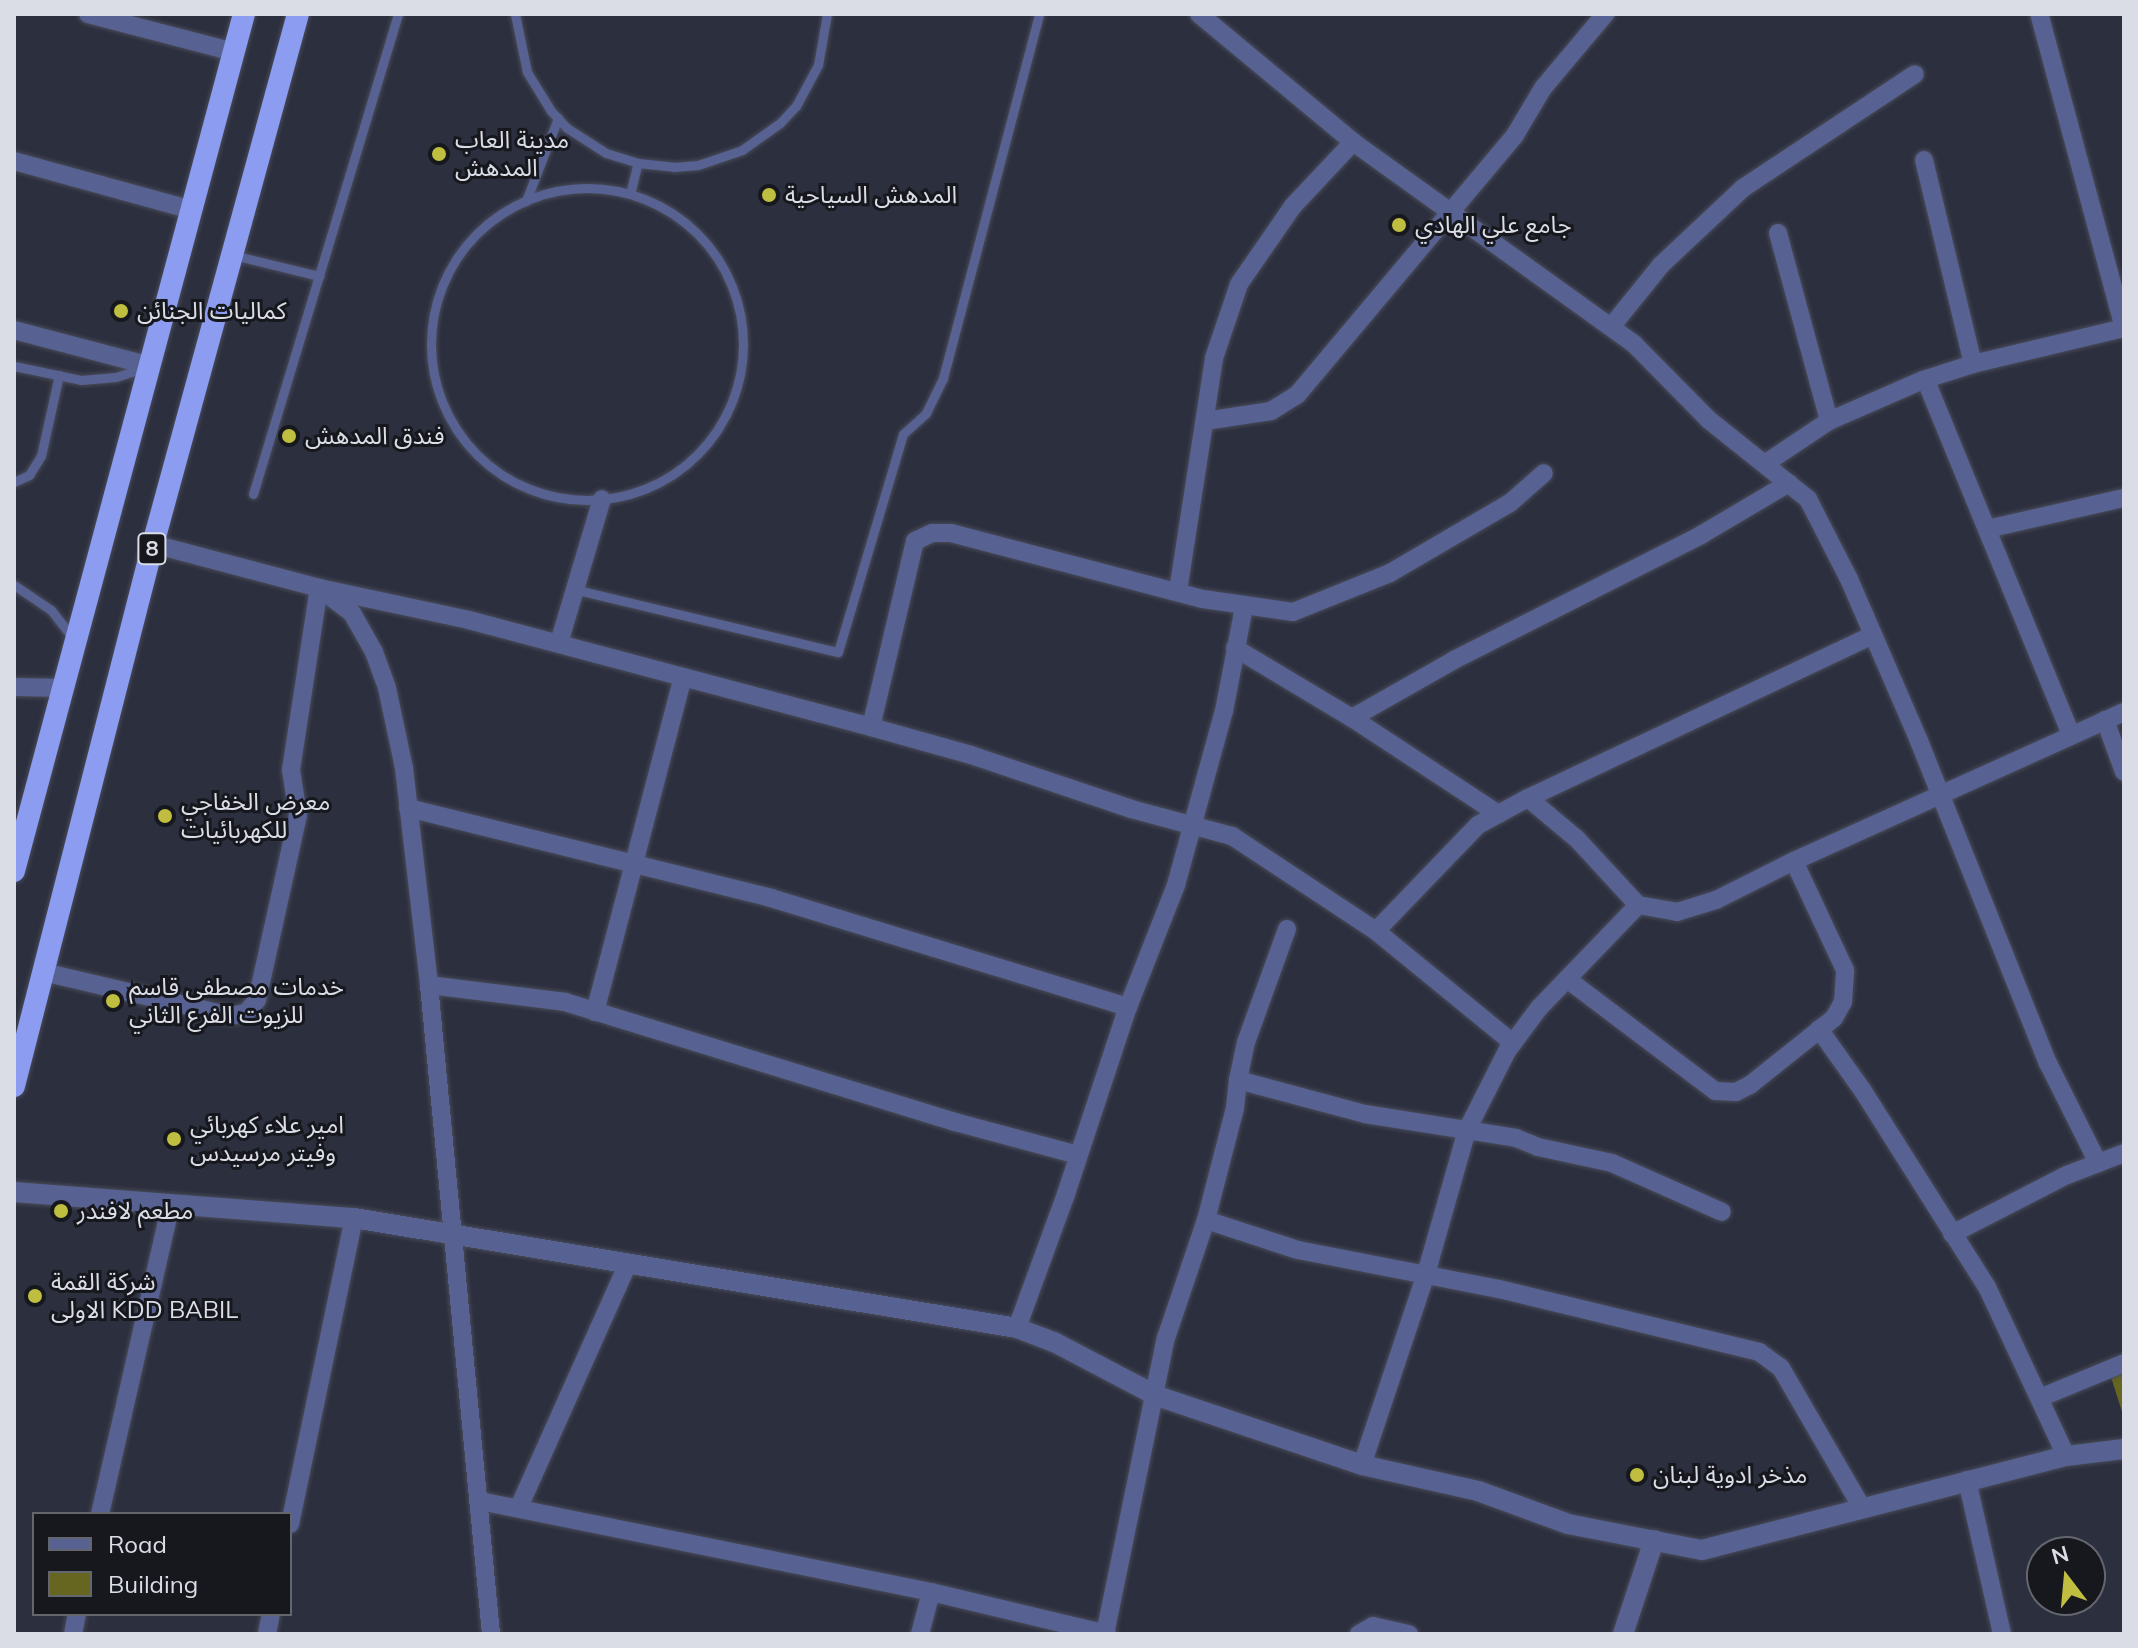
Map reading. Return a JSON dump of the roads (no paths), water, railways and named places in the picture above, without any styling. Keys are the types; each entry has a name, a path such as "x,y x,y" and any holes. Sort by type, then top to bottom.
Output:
{"highway":[{"name":"8","path":"14,871 244,14"},
{"name":"8","path":"14,1086 153,544 298,14"}],"street":[{"path":"88,14 234,52"},
{"path":"1205,421 1271,411 1297,395 1515,135 1543,88 1605,14"},
{"path":"1766,463 1829,421 1926,381 1973,364 2124,328 2039,14"},
{"path":"1208,17 1353,142 1634,344 1709,420 1808,499 1873,635 2048,1063 2098,1163"},
{"path":"1611,327 1661,265 1743,188 1915,74"},
{"path":"1178,591 1214,358 1239,284 1293,206 1353,142"},
{"path":"1924,160 1973,364"},
{"path":"14,161 192,210"},
{"path":"1778,233 1829,421"},
{"path":"14,330 150,366"},
{"path":"1926,381 2071,735"},
{"path":"871,727 915,541 932,533 951,533 1244,607 1293,612 1390,573 1510,503 1544,473"},
{"path":"1352,718 1454,660 1701,535 1789,483"},
{"path":"1987,529 2124,498"},
{"path":"559,643 602,499"},
{"path":"153,544 319,588 559,643 871,727 1232,836 1376,931 1513,1043"},
{"path":"319,588 352,613 374,652 396,723 429,985 491,1634"},
{"path":"43,972 230,1016 246,1013 257,1000 298,815 291,770 319,588"},
{"path":"1017,1328 1128,1007 1176,885 1224,711 1244,607"},
{"path":"1376,931 1478,825 1528,798 1873,635"},
{"path":"1235,648 1352,718 1498,814"},
{"path":"595,1012 683,677"},
{"path":"14,687 63,688"},
{"path":"1528,798 1577,839 1638,905 1677,912 1716,900 1999,766 2124,712"},
{"path":"2105,720 2124,772"},
{"path":"408,808 856,922 1128,1007"},
{"path":"1567,979 1715,1091 1736,1092 1750,1085 1834,1018 1843,1002 1845,970 1794,861"},
{"path":"1362,1465 1426,1274 1467,1130 1513,1043 1567,979 1638,905"},
{"path":"480,1501 931,1592 1106,1634 1157,1396 1166,1338 1206,1220 1235,1108 1246,1042 1287,929"},
{"path":"429,985 565,1002 955,1122 1078,1155"},
{"path":"1819,1029 1863,1091 1987,1287 2042,1397 2066,1456"},
{"path":"1238,1080 1365,1114 1467,1130 1612,1163 1722,1212"},
{"path":"1952,1234 2067,1175 2124,1153"},
{"path":"14,1192 354,1218 627,1266 904,1307 1017,1328 1054,1342 1157,1396 1362,1465 1478,1491 1568,1524 1702,1550 2066,1456 2124,1449"},
{"path":"100,1512 171,1204"},
{"path":"292,1514 354,1218"},
{"path":"1206,1220 1298,1250 1426,1274 1759,1352 1781,1368 1862,1508"},
{"path":"519,1507 627,1266"},
{"path":"2042,1397 2124,1363"},
{"path":"1967,1480 2002,1634"},
{"path":"1623,1634 1654,1540"},
{"path":"920,1634 931,1592"},
{"path":"1359,1634 1373,1626 1409,1634"}],"lane":[{"path":"253,494 398,14"},
{"path":"515,14 519,49 527,72 558,118 586,142 638,163 674,167 698,165 742,150 762,138 796,106 808,86 824,43 827,14"},
{"path":"577,590 838,652 903,434 926,413 943,378 1039,14"},
{"path":"526,201 558,118"},
{"path":"630,194 638,163"},
{"path":"584,188 630,194 672,213 707,244 731,283 743,329 743,352 734,398 711,438 695,456 658,483 602,499 544,494 501,474 483,460 460,434 442,404 435,382 431,335 440,290 450,269 478,232 526,201 584,188"},
{"path":"232,254 319,276"},
{"path":"14,366 98,380 150,366"},
{"path":"14,482 29,475 41,456 59,375"},
{"path":"14,585 51,610 75,641"}],"place":[{"name":"مدينة العاب المدهش","path":"439,154"},
{"name":"المدهش السياحية","path":"769,195"},
{"name":"جامع علي الهادي","path":"1399,225"},
{"name":"كماليات الجنائن","path":"121,311"},
{"name":"فندق المدهش","path":"289,436"},
{"name":"معرض الخفاجي للكهربائيات","path":"165,816"},
{"name":"خدمات مصطفى قاسم للزيوت الفرع الثاني","path":"113,1001"},
{"name":"امير علاء كهربائي وفيتر مرسيدس","path":"174,1139"},
{"name":"مطعم لافندر","path":"61,1211"},
{"name":"شركة القمة الاولى KDD BABIL","path":"35,1296"},
{"name":"مذخر ادوية لبنان","path":"1637,1475"}]}
